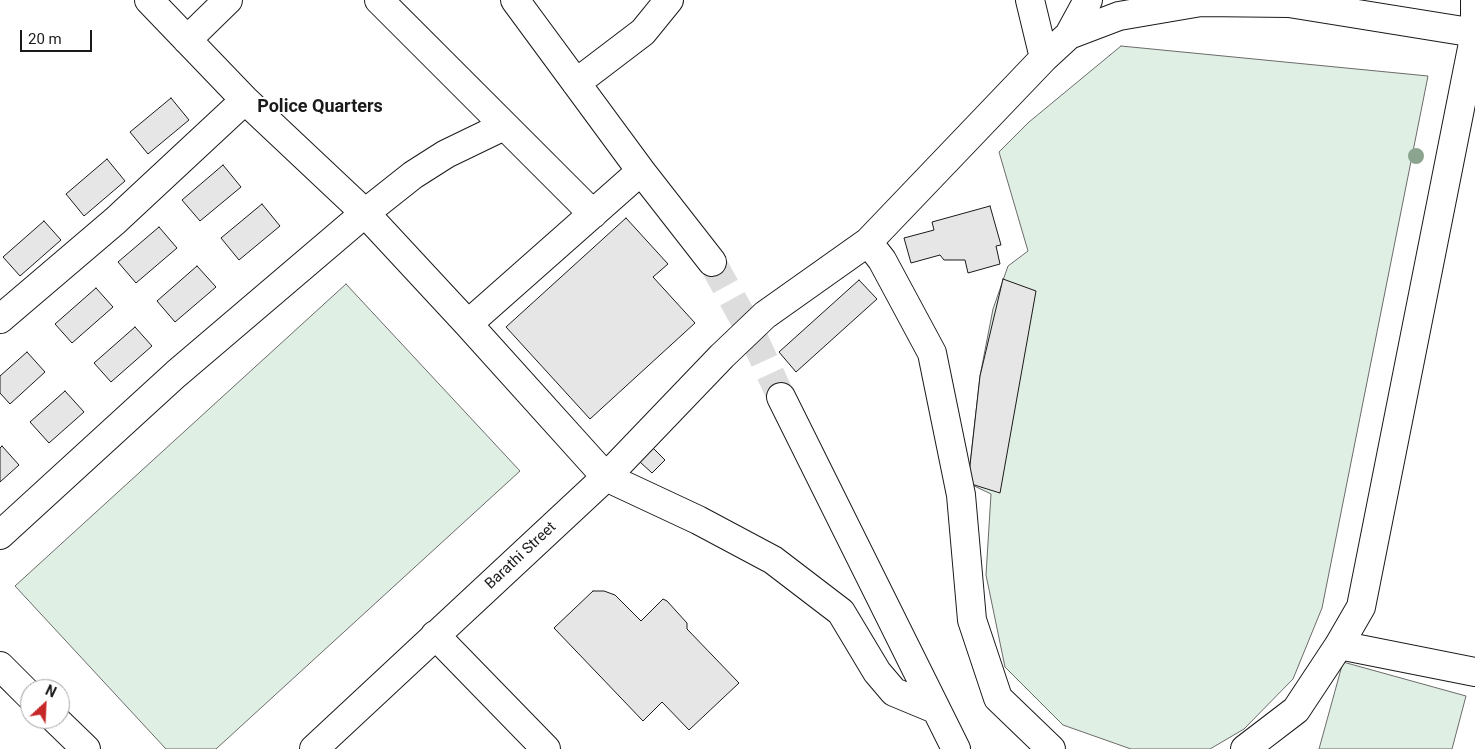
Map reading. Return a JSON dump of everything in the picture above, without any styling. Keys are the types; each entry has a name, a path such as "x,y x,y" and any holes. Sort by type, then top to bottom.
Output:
{"street":[{"path":"150,0 245,100 366,213 606,477 698,520 773,560 841,612 877,672 894,692 935,709"},
{"path":"187,40 228,0"},
{"path":"379,0 593,214"},
{"path":"515,0 641,171 712,262"},
{"path":"576,83 643,32 669,0"},
{"path":"1030,0 1044,58"},
{"path":"1069,35 1088,0"},
{"path":"1245,749 1296,710 1339,645 1361,607 1475,33 1475,0"},
{"path":"1069,35 1119,16 1201,2 1289,3 1475,33"},
{"name":"Barathi Street","path":"314,749 606,477 722,356 765,315 868,242 1044,58 1069,35"},
{"path":"0,319 115,221 245,100"},
{"path":"0,535 176,374 366,213 413,175 446,154 504,126"},
{"path":"468,324 641,171"},
{"path":"868,242 882,260 932,353 961,495 972,620 998,698 1051,749"},
{"path":"781,397 956,749"},
{"path":"435,635 546,749"},
{"path":"1339,645 1475,672"},
{"path":"0,666 20,686"},
{"path":"65,729 86,749"}],"green space":[{"path":"1121,46 1428,76 1322,608 1293,679 1244,729 1210,749 1131,749 1063,725 1005,667 986,575 991,494 968,483 980,376 993,309 1008,266 1028,251 999,152 1029,122"},
{"path":"346,284 520,471 216,749 166,749 15,586"},
{"path":"1343,662 1466,696 1452,749 1319,749"}],"building":[{"path":"171,98 189,120 148,154 130,132"},
{"path":"107,159 125,181 84,216 66,194"},
{"path":"223,165 241,187 200,221 182,200"},
{"path":"262,204 280,226 239,260 221,238"},
{"path":"990,206 1001,245 996,246 1000,264 968,273 965,260 944,260 940,255 911,263 904,238 934,230 932,222"},
{"path":"626,218 668,264 653,277 695,323 590,419 506,327"},
{"path":"44,221 61,240 20,276 3,257"},
{"path":"159,227 177,248 136,283 118,262"},
{"path":"197,266 216,287 175,322 157,301"},
{"path":"1003,279 1036,291 1000,493 968,483 980,376"},
{"path":"859,280 877,299 796,372 779,352"},
{"path":"96,288 113,307 72,343 55,324"},
{"path":"135,327 152,346 111,382 94,363"},
{"path":"27,352 45,372 10,404 0,393 0,376"},
{"path":"65,391 84,412 49,443 30,422"},
{"path":"2,446 19,465 0,482 0,448"},
{"path":"653,448 665,460 652,473 640,462"},
{"path":"593,591 604,591 615,595 641,621 663,599 667,601 687,623 687,629 739,683 689,730 662,702 643,721 554,628"}],"tunnel":[{"path":"712,262 753,336 781,397"}],"district":[{"name":"Police Quarters","path":"320,107"}]}
